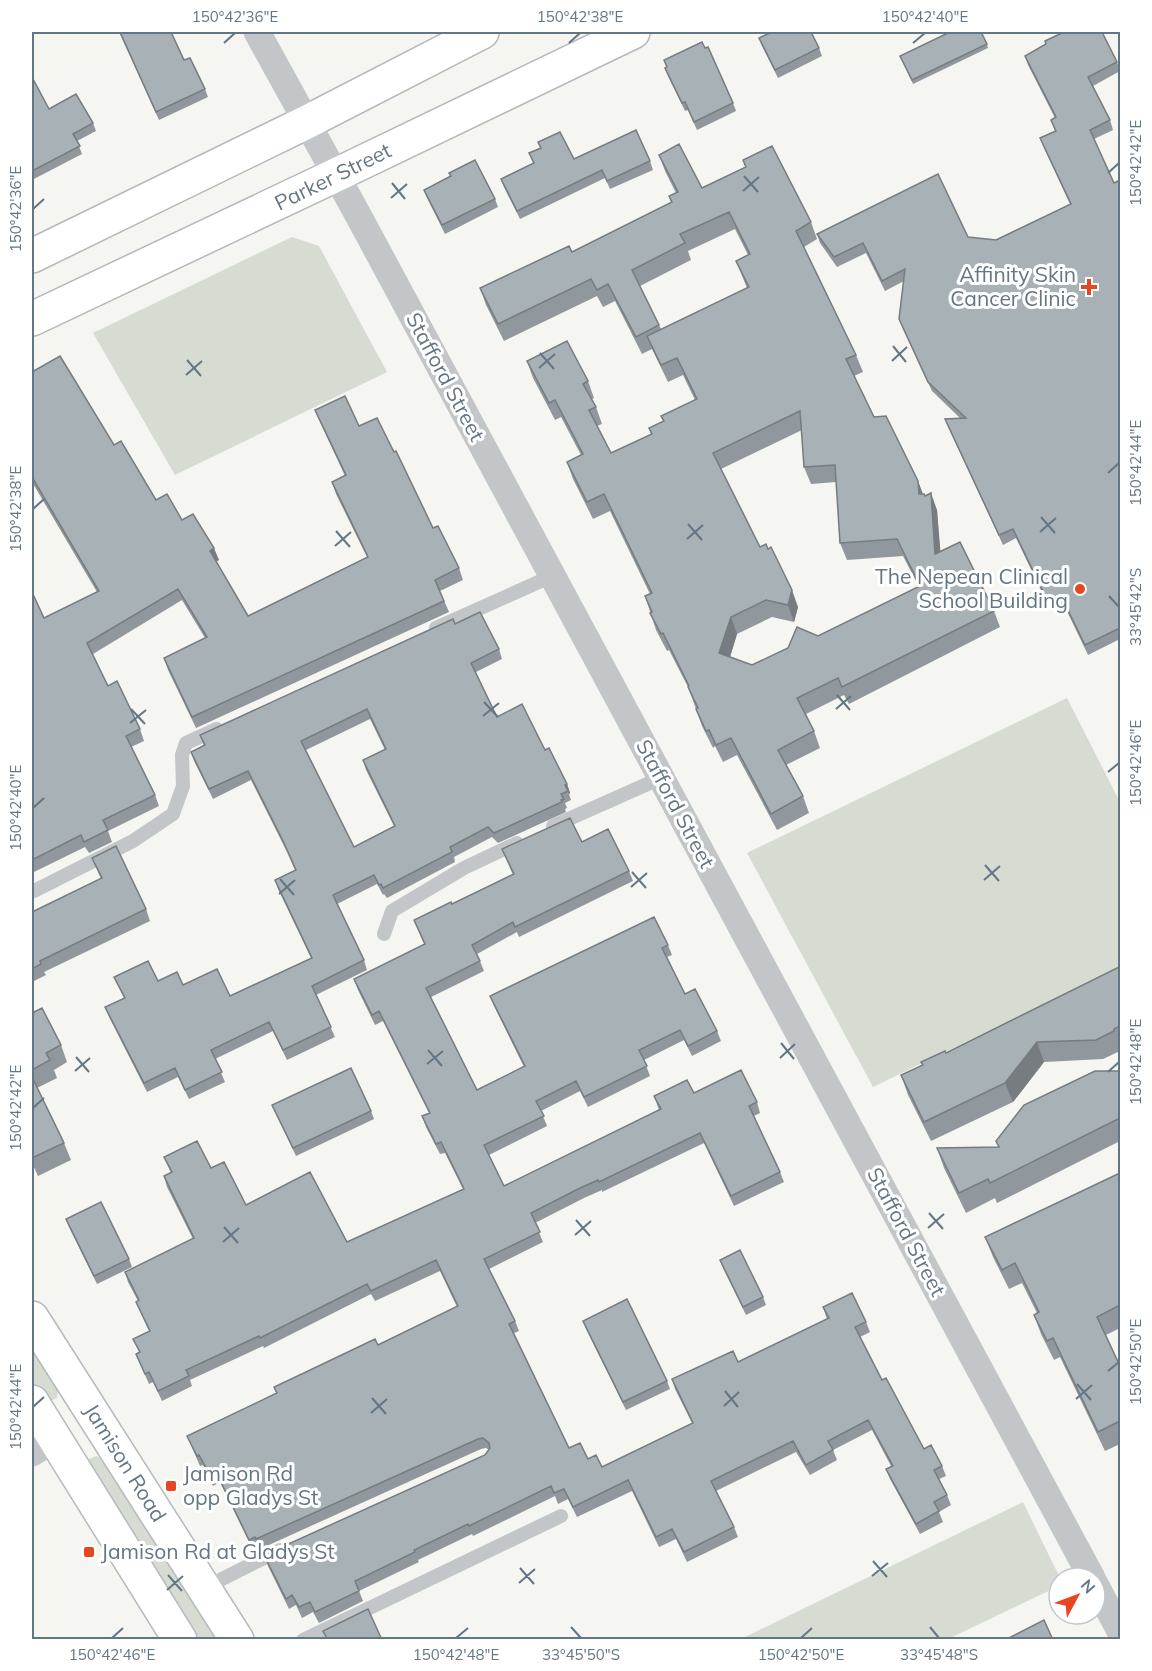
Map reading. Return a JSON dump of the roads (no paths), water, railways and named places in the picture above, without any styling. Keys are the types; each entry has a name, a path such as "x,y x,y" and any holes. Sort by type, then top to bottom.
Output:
{"main road":[{"path":"32,256 307,122 482,32"},
{"name":"Parker Street","path":"32,319 633,32"},
{"name":"Jamison Road","path":"32,1318 237,1640"},
{"path":"32,1402 43,1446 180,1640"},
{"path":"43,1446 94,1414"}],"street":[{"name":"Stafford Street","path":"257,32 1086,1566"},
{"path":"1107,1607 1120,1631"}],"lane":[{"path":"423,634 552,576"},
{"path":"33,891 133,841 173,814 183,786 182,755 186,743 225,725"},
{"path":"384,934 392,911 464,868 661,778"},
{"path":"303,1640 561,1516"},
{"path":"204,1588 295,1544"}],"place":[{"name":"Affinity Skin Cancer Clinic","path":"1089,287"},
{"name":"The Nepean Clinical School Building","path":"1080,589"},
{"name":"Jamison Rd opp Gladys St","path":"171,1486"},
{"name":"Jamison Rd at Gladys St","path":"89,1552"}]}
